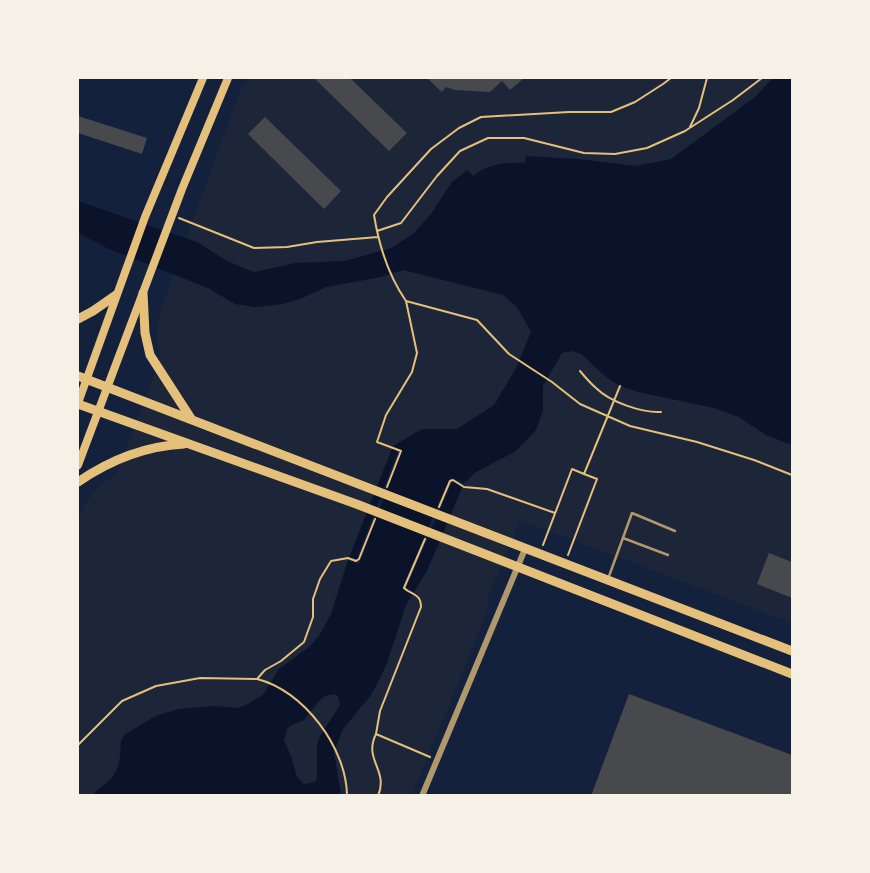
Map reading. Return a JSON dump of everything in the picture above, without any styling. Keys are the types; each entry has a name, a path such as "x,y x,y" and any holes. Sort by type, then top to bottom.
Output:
{"main road":[{"path":"203,78 145,217 116,295 82,377 78,403 97,412 359,505 792,674"},
{"path":"78,465 172,216 228,78"},
{"path":"143,294 145,333 150,355 192,420"},
{"path":"78,319 116,295"},
{"path":"82,377 792,651"},
{"path":"78,482 110,462 146,450 188,444"}],"street":[{"path":"422,796 525,549"}],"lane":[{"path":"607,580 632,513 675,531"},
{"path":"623,538 668,555"}],"path":[{"path":"386,489 400,451 377,442 386,415 412,372 417,353 406,301 394,284 378,238 374,215 387,197 431,149 459,128 481,117 569,112 611,112 635,102 671,78"},
{"path":"690,127 699,108 707,78"},
{"path":"377,231 401,223 437,176 460,151 488,138 524,138 584,153 615,154 647,148 690,127 733,100 762,78"},
{"path":"172,216 254,248 287,247 316,242 378,238"},
{"path":"406,301 477,320 509,354 552,382 580,404 630,426 697,442 792,475"},
{"path":"580,371 597,390 614,400 639,410 661,412"},
{"path":"584,474 620,386"},
{"path":"539,554 572,470 597,479 565,564"},
{"path":"438,508 451,480 464,487 487,488 555,513"},
{"path":"258,679 265,670 282,660 304,642 313,617 313,598 320,579 331,561 343,558 356,561 359,559 376,515"},
{"path":"378,796 381,788 380,773 372,757 371,744 376,734 380,711 421,607 417,594 404,588 427,534"},
{"path":"78,745 122,701 156,686 200,678 258,679 268,681 286,691 299,700 312,713 337,754 343,772 347,796"},
{"path":"376,734 437,760"}],"shaded area":[{"path":"249,78 792,78 792,623 520,520 488,598 487,612 412,795 78,795 78,522 83,507 97,488 117,473 161,358 156,336 161,310 239,94"},
{"path":"773,78 792,78 792,445 766,435 739,417 714,408 638,392 620,386 605,376 581,354 572,351 562,353 543,386 543,410 536,430 516,451 476,472 464,483 427,571 406,605 387,663 380,678 371,695 343,729 339,739 334,752 341,795 92,795 112,778 117,769 121,741 125,734 158,715 179,709 214,706 238,708 246,705 263,695 279,669 309,647 319,636 331,614 348,560 393,446 422,429 457,429 494,405 516,368 531,332 517,307 503,295 403,270 381,277 326,287 300,299 283,304 255,307 235,304 208,288 109,249 78,233 78,201 197,242 227,261 254,272 296,263 345,261 391,248 413,234 431,214 452,182 467,170 473,176 497,165 525,163 526,156 579,159 635,166 671,159 755,97","holes":["334,694 338,696 340,705 320,736 317,745 317,778 315,782 304,784 297,777 284,740 287,729 304,720 325,696"]}],"pier":[{"path":"390,445 402,450 359,564 348,560 349,557 357,559 398,451 389,447"},
{"path":"450,477 464,483 462,486 452,482 406,588 417,593 416,595 402,589"}],"building":[{"path":"314,78 350,78 407,133 389,151"},
{"path":"427,78 524,78 510,90 502,81 490,92 455,90 446,87 442,92"},
{"path":"78,116 147,138 142,154 78,133"},
{"path":"265,117 341,191 324,209 248,134"},
{"path":"769,553 792,562 792,598 757,584"},
{"path":"629,694 792,755 792,796 591,796"}]}
